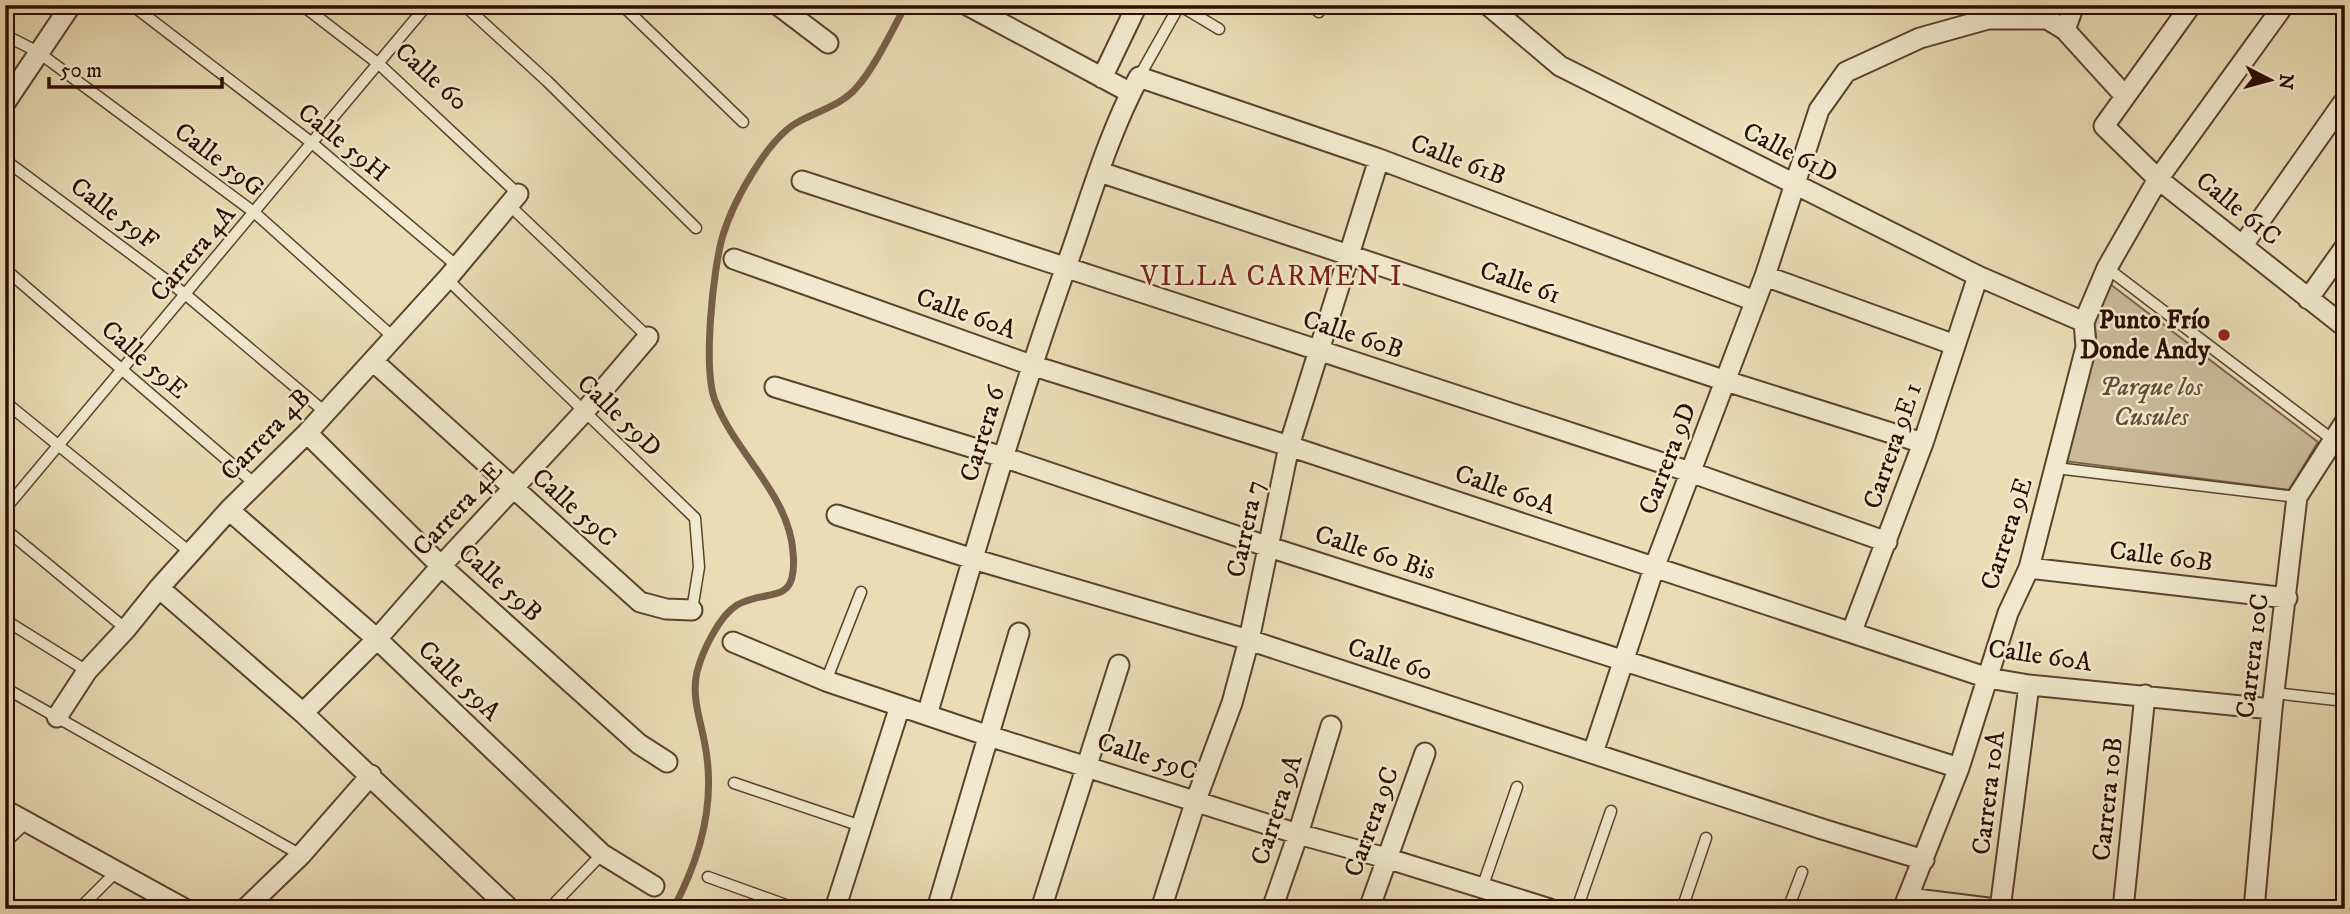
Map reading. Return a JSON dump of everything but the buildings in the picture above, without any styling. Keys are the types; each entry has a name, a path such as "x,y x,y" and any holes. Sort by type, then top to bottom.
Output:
{"street":[{"path":"5,103 71,5"},
{"path":"778,5 828,43"},
{"name":"Calle 61B","path":"967,5 1102,78 1135,85 1380,159 1755,301"},
{"path":"1102,78 1137,5"},
{"name":"Calle 61D","path":"1488,5 1560,66 1978,276 2084,322"},
{"path":"2065,30 2074,5"},
{"path":"2043,12 2065,30 2125,96 2191,5"},
{"name":"Carrera 9E","path":"1905,903 1959,768 2008,613 2029,568 2086,347 2084,322 2107,268 2158,179 2284,5"},
{"name":"Carrera 9D","path":"1593,753 1654,568 1765,276 1819,110 1846,72 1920,38 1988,19 2043,12"},
{"name":"Carrera 6","path":"927,715 1031,365 1100,172 1135,85"},
{"name":"Calle 61C","path":"2125,96 2104,126 2158,179 2345,327"},
{"path":"2243,245 2345,100"},
{"name":"Carrera 7","path":"1161,909 1196,800 1232,703 1249,640 1289,446 1380,159"},
{"name":"Calle 61","path":"1100,172 1923,443"},
{"name":"Calle 60B","path":"802,181 1320,353 1690,472 1887,542"},
{"name":"Carrera 4B","path":"57,717 87,671 159,588 229,510 307,433 373,361 514,199"},
{"path":"2308,299 2345,247"},
{"name":"Calle 60A","path":"734,259 1031,365 1289,446 1987,678 2029,685 2145,695 2273,701"},
{"path":"1765,276 1955,345"},
{"name":"Carrera 9E 1","path":"1852,631 1923,443 1978,276"},
{"name":"Carrera 4E","path":"303,713 377,639 584,412 648,337"},
{"name":"Calle 59C","path":"373,361 640,602 692,611"},
{"name":"Calle 60 Bis","path":"775,387 1003,457 1269,547 1959,768"},
{"name":"Carrera 10C","path":"2254,909 2273,701 2297,497 2341,430"},
{"name":"Calle 59B","path":"307,433 441,566 639,744 667,762"},
{"name":"Calle 59A","path":"229,510 377,639 602,853 654,887"},
{"name":"Calle 60","path":"837,515 973,559 1249,640 1822,829 1924,860"},
{"name":"Calle 60B","path":"2029,568 2287,598"},
{"path":"159,588 371,775 510,909"},
{"path":"937,909 1019,633"},
{"name":"Calle 59C","path":"733,642 826,681 989,736 1298,834 1550,909"},
{"path":"1041,909 1119,665"},
{"name":"Carrera 10A","path":"1998,909 2029,685"},
{"name":"Carrera 10B","path":"2123,909 2145,695"},
{"path":"835,909 900,706"},
{"name":"Carrera 9A","path":"1272,909 1331,726"},
{"name":"Carrera 9C","path":"1369,909 1425,753"},
{"path":"245,909 301,855 371,775"},
{"path":"5,810 185,909"},
{"path":"1905,903 1998,909"}],"lane":[{"name":"Calle 59H","path":"132,5 312,143 452,273"},
{"name":"Calle 60","path":"302,5 380,65 648,337"},
{"name":"Carrera 4A","path":"5,509 380,65 427,5"},
{"path":"464,5 547,81 696,228"},
{"path":"622,5 743,122"},
{"path":"1135,85 1179,5 1219,29"},
{"path":"1310,5 1319,12"},
{"name":"Calle 59G","path":"5,35 38,52 255,213 393,337"},
{"name":"Calle 59F","path":"5,160 186,294 325,412"},
{"path":"2107,268 2341,430"},
{"name":"Calle 59E","path":"5,269 255,484"},
{"name":"Calle 59D","path":"452,273 584,412 695,518 699,567 692,611"},
{"path":"5,402 191,553"},
{"path":"2056,468 2297,497"},
{"path":"5,529 126,628"},
{"path":"826,681 861,592"},
{"path":"5,620 87,671"},
{"path":"5,688 301,855"},
{"name":"Calle 60A","path":"2273,701 2345,701"},
{"path":"734,783 861,826"},
{"path":"1482,888 1517,787"},
{"path":"1577,909 1611,811"},
{"path":"5,843 28,821"},
{"path":"1682,909 1706,838"},
{"path":"549,909 602,853"},
{"path":"79,909 117,870"},
{"path":"1788,909 1802,872"},
{"path":"708,877 797,909"}],"green space":[{"name":"Parque los Cusules","path":"2110,284 2318,442 2289,490 2064,461 2096,337 2094,322"}],"waterway":[{"path":"673,909 698,850 707,809 708,766 695,691 699,664 712,635 730,610 749,600 786,589 793,570 793,552 782,512 725,422 712,388 709,345 719,250 728,221 743,189 764,156 787,130 837,103 857,87 877,59 906,5"}],"place":[{"name":"Punto Frío Donde Andy","path":"2224,335"}],"district":[{"name":"VILLA CARMEN I","path":"1272,276"}]}
